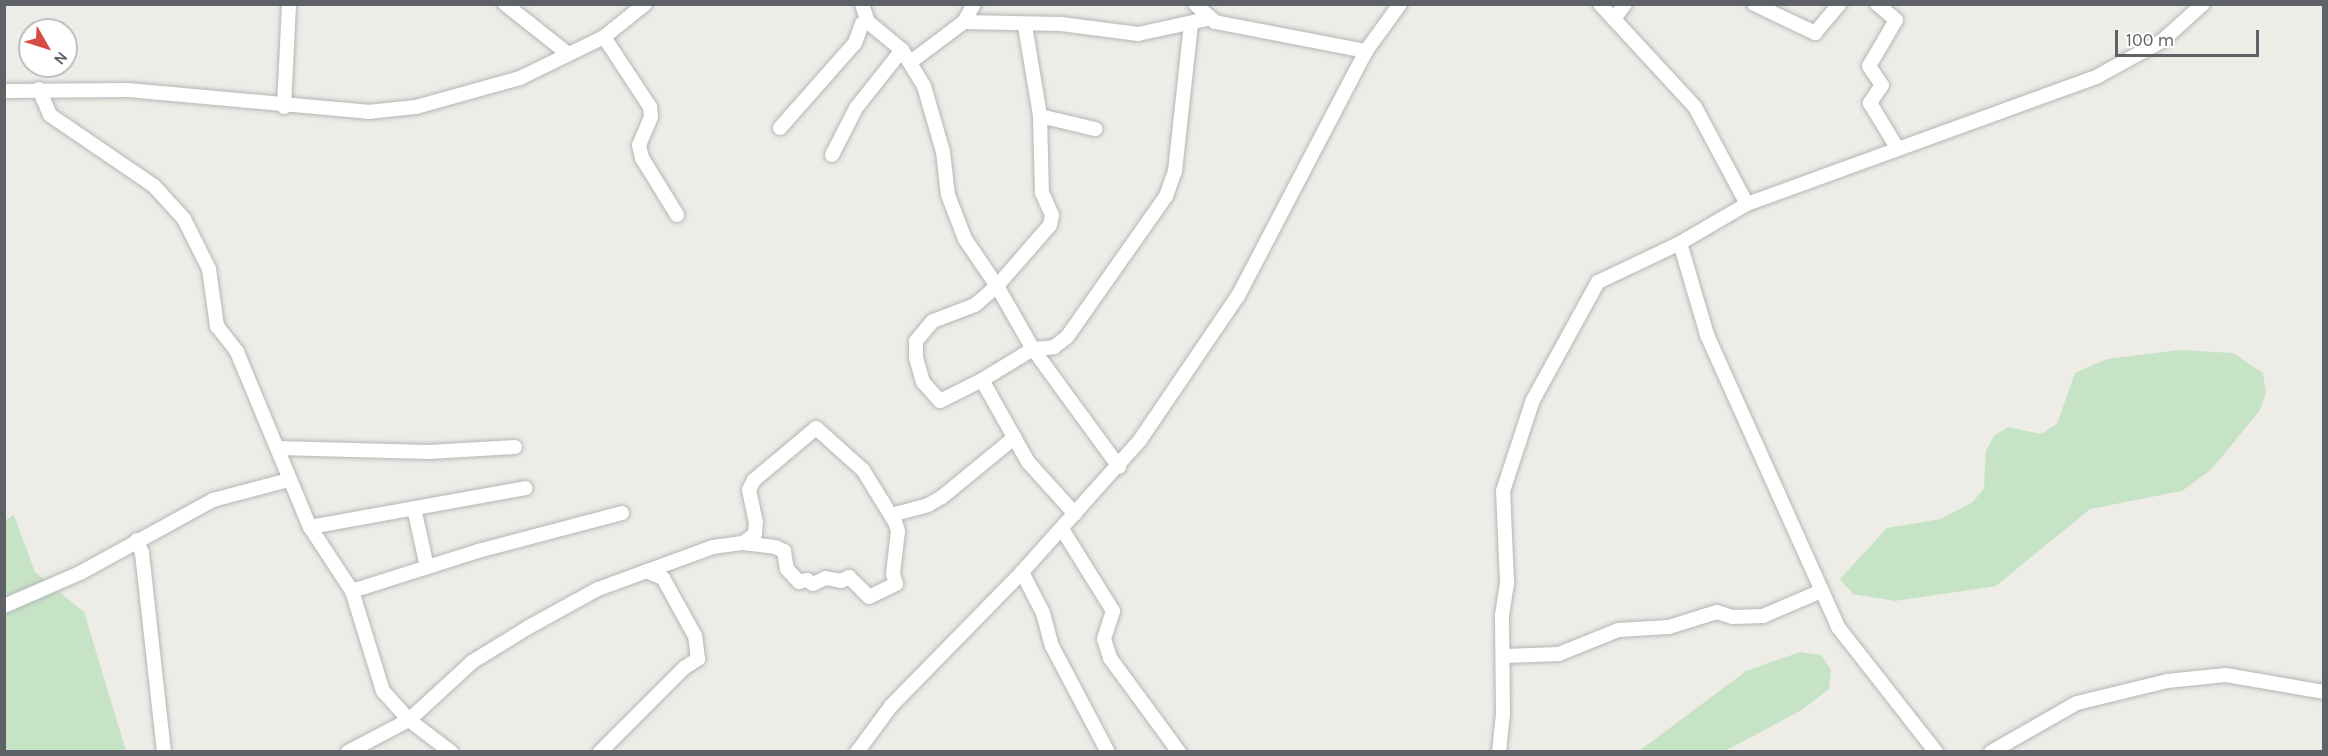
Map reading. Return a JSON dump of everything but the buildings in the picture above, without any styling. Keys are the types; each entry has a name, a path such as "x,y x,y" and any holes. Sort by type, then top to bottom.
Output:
{"street":[{"path":"284,107 289,4"},
{"path":"505,4 567,53"},
{"path":"4,91 128,90 284,107 368,112 416,107 520,78 567,53 604,37 645,4"},
{"path":"862,4 868,22 912,61 924,86 941,143 954,215 965,239 997,286 1032,349 1119,467"},
{"path":"912,61 964,22 974,4"},
{"path":"1194,4 1208,19"},
{"path":"857,752 891,706 1022,572 1119,467 1238,296 1366,51 1401,4"},
{"path":"1600,4 1695,108 1747,204"},
{"path":"1614,19 1625,4"},
{"path":"1754,4 1815,33 1839,4"},
{"path":"1877,4 1896,20 1869,66 1881,85 1870,103 1896,146"},
{"path":"1498,752 1505,656 1503,491 1533,400 1598,282 1680,243 1747,204 1896,146 2098,76 2162,41 2203,4"},
{"path":"964,22 1025,26 1061,24 1138,34 1208,19 1366,51"},
{"path":"780,128 855,43 862,24 868,22"},
{"path":"1025,26 1040,116 1042,193 1052,215 1050,225 997,286 975,305 933,321 916,341 916,357 923,382 940,401 982,380 1032,349 1054,347 1067,337 1166,196 1175,171 1191,24"},
{"path":"604,37 650,107 651,117 639,145 642,158 677,215"},
{"path":"832,155 856,108 902,50"},
{"path":"39,89 50,115 154,186 184,219 209,269 217,326 237,352 288,480 310,527 352,591 383,691 409,720 451,752"},
{"path":"1040,116 1095,129"},
{"path":"1680,243 1707,336 1838,627 1936,752"},
{"path":"982,380 1028,462 1076,514"},
{"path":"348,752 409,720 472,662 598,589 713,547 743,543 781,549 787,570 799,582 807,580 813,584 826,578 841,581 849,577 873,597 896,584 893,574 898,531 891,515 863,470 816,428 754,480 749,490 756,522 754,534 743,543"},
{"path":"891,515 928,505 942,497 1015,437"},
{"path":"277,448 429,452 515,447"},
{"path":"4,606 139,547 156,528 213,500 288,480"},
{"path":"310,527 526,488"},
{"path":"414,508 428,567"},
{"path":"352,591 428,567 622,513"},
{"path":"1062,529 1113,610 1104,639 1110,658 1179,752"},
{"path":"139,547 164,752"},
{"path":"600,752 684,668 698,659 695,636 663,578 646,571"},
{"path":"1022,572 1043,613 1052,646 1108,752"},
{"path":"1505,656 1558,654 1618,630 1669,627 1717,612 1732,617 1763,616 1821,591"},
{"path":"1991,752 2076,703 2177,679 2226,675 2324,692"}],"green space":[{"path":"2179,350 2233,353 2263,373 2266,393 2260,410 2212,469 2182,491 2090,509 1996,586 1895,601 1853,594 1840,579 1887,528 1941,519 1973,502 1984,488 1986,451 1994,436 2008,427 2041,434 2057,424 2075,373 2107,359"},
{"path":"14,515 35,572 84,612 126,751 5,752 4,521"},
{"path":"1800,652 1821,655 1831,670 1829,689 1802,710 1725,751 1639,751 1746,671"}]}
